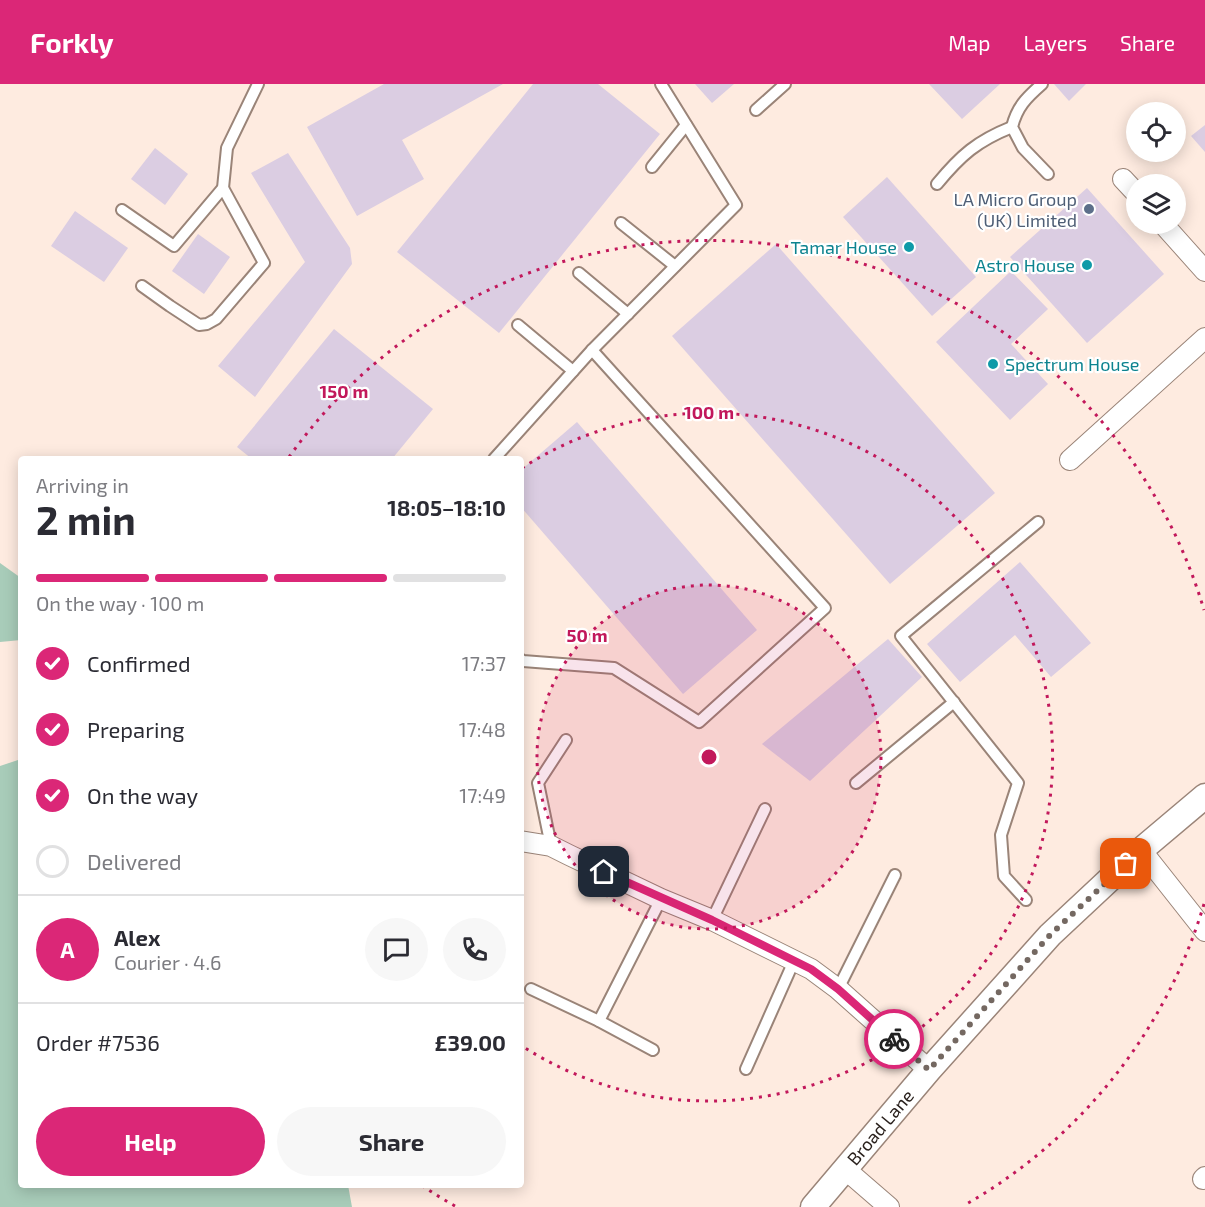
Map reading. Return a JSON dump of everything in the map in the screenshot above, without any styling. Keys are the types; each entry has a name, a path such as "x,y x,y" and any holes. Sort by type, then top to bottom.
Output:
{"street":[{"path":"1123,179 1126,182"},
{"path":"1172,234 1205,271"},
{"path":"1070,460 1205,338"},
{"name":"Broad Lane","path":"813,1207 929,1070 1050,935 1141,850 1205,796"},
{"path":"524,842 552,846 811,969 838,989 929,1070"},
{"path":"1141,850 1205,931"},
{"path":"845,1169 889,1207"}],"lane":[{"path":"142,286 199,324 207,324 216,319 264,263 224,188 227,148 258,84"},
{"path":"497,456 592,351 736,205 661,84"},
{"path":"756,110 785,84"},
{"path":"1042,84 1026,99 1015,114 1012,127 1023,148 1048,174"},
{"path":"652,167 686,125"},
{"path":"938,184 953,164 973,147 1012,127"},
{"path":"122,210 174,246 224,188"},
{"path":"621,223 675,266"},
{"path":"579,273 628,314"},
{"path":"518,325 573,371"},
{"path":"524,662 614,668 699,722 825,608 592,351"},
{"path":"1026,900 1004,876 1003,866 1001,835 1018,783 901,636 1038,522"},
{"path":"856,783 954,702"},
{"path":"552,846 538,783 566,740"},
{"path":"712,920 765,809"},
{"path":"838,989 895,875"},
{"path":"599,1021 661,899"},
{"path":"746,1070 794,961"},
{"path":"531,989 653,1050"}],"green space":[{"path":"0,563 18,576 18,640 0,642"},
{"path":"18,760 18,1188 349,1188 352,1207 0,1207 0,766"}],"building":[{"path":"384,84 503,84 402,140 424,179 357,216 307,127"},
{"path":"533,84 598,84 660,134 499,333 397,252"},
{"path":"695,84 734,84 712,103"},
{"path":"929,84 1000,84 962,119"},
{"path":"1054,84 1086,84 1069,101"},
{"path":"1205,125 1205,152 1191,136"},
{"path":"155,148 188,174 165,205 131,179"},
{"path":"288,153 350,248 352,264 255,397 218,366 305,262 251,173"},
{"name":"Tamar House","path":"887,177 976,277 932,316 843,217"},
{"name":"Astro House","path":"1087,188 1164,274 1087,343 1010,257"},
{"path":"75,211 128,248 104,282 51,246"},
{"path":"198,234 230,257 204,294 172,271"},
{"path":"776,244 995,493 890,584 672,336"},
{"name":"Spectrum House","path":"1011,271 1048,309 1011,344 1048,384 1010,420 936,342"},
{"path":"334,329 433,409 394,456 248,456 237,447"},
{"path":"577,422 757,630 683,694 524,511 524,468"},
{"path":"1020,562 1091,643 1051,677 1015,635 960,682 927,644"},
{"path":"888,639 922,677 810,781 762,744"}],"way so far":[{"path":"894,1039 929,1070 1050,935 1126,864"}],"place":[{"name":"LA Micro Group (UK) Limited","path":"1089,209"},
{"name":"Tamar House","path":"909,247"},
{"name":"Astro House","path":"1087,265"},
{"name":"Spectrum House","path":"993,364"}],"route":[{"path":"604,872 712,920 811,969 838,989 894,1039"}]}
